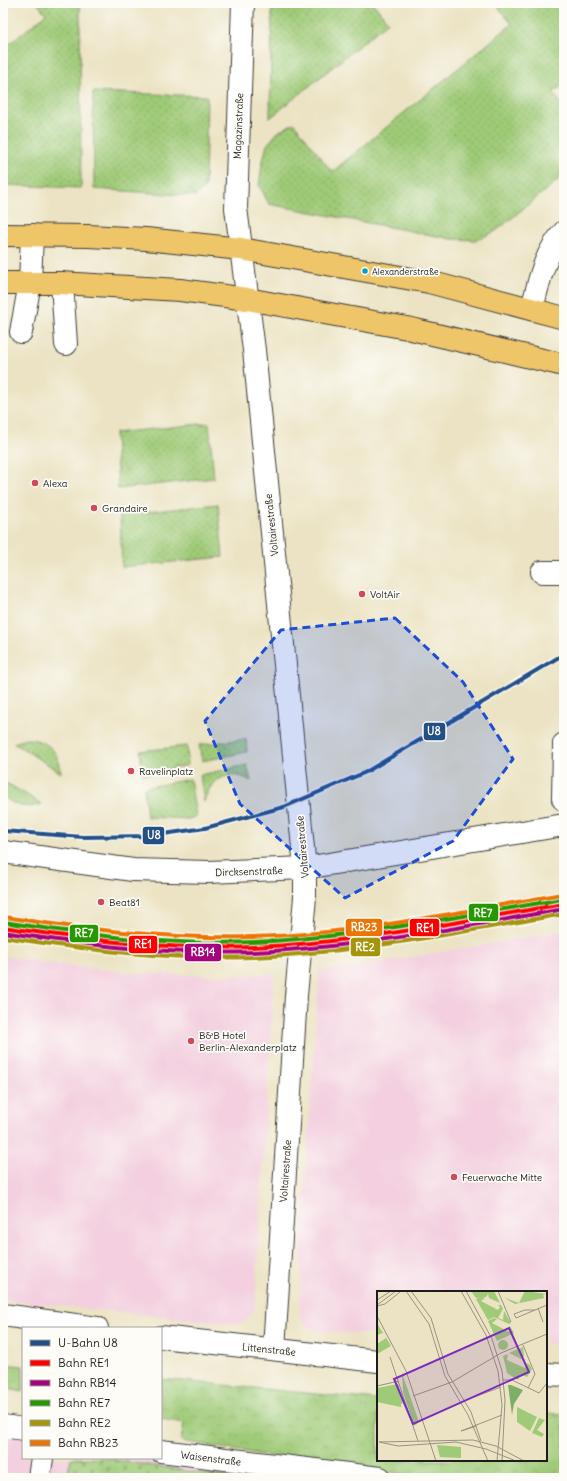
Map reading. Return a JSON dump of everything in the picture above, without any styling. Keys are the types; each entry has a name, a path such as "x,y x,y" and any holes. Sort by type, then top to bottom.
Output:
{"main road":[{"path":"3,235 138,238 241,249 429,282 564,318"},
{"path":"3,283 62,283 180,290 247,299 406,328 564,365"}],"street":[{"name":"Magazinstraße","path":"242,3 236,198 247,299"},
{"path":"532,309 543,265 556,240 564,232"},
{"path":"21,332 30,283 32,235"},
{"path":"62,283 66,344"},
{"name":"Voltairestraße","path":"247,299 305,868 305,897 296,996 274,1349"},
{"path":"542,572 564,572"},
{"path":"563,799 564,744"},
{"name":"Dircksenstraße","path":"3,852 134,870 209,872 305,868 564,826"},
{"path":"3,1315 90,1327"},
{"name":"Littenstraße","path":"162,1337 377,1361"},
{"path":"547,1374 564,1375"},
{"path":"3,1426 22,1429"},
{"name":"Waisenstraße","path":"162,1451 380,1478"},
{"path":"39,1478 42,1459"}],"highlighted area":[{"path":"395,618 463,682 513,759 453,841 345,898 240,804 205,721 281,630"}],"shaded area":[{"path":"564,931 564,1345 547,1344 547,1291 377,1291 377,1334 327,1332 309,1328 303,1322 300,1313 302,1233 319,971 349,968"},
{"path":"3,956 44,963 136,973 219,976 274,974 255,1307 248,1319 242,1323 234,1324 3,1300"},
{"path":"3,1432 22,1435 22,1459 162,1459 274,1478 3,1478"}],"green space":[{"path":"37,3 80,3 81,188 3,185 3,49 46,14"},
{"path":"272,3 373,3 388,22 270,118"},
{"path":"495,3 559,3 564,9 564,84 553,93 564,106 564,175 496,231 476,240 452,239 269,204 259,185 267,145 278,132 294,123 332,172 512,24"},
{"path":"93,92 207,96 205,187 196,196 94,189"},
{"path":"209,423 214,478 118,489 115,433"},
{"path":"218,504 223,557 122,567 120,515"},
{"path":"26,739 40,741 51,748 58,759 61,773 14,743"},
{"path":"246,739 247,752 202,761 199,745"},
{"path":"187,746 188,765 143,775 140,751"},
{"path":"247,765 251,781 243,777 236,776 222,778 210,787 204,802 200,775"},
{"path":"190,779 196,816 189,819 147,817 144,788"},
{"path":"3,781 42,804 26,807 12,803 3,796"},
{"path":"3,1364 22,1366 22,1392 3,1388"},
{"path":"162,1379 377,1400 377,1461 547,1461 547,1413 564,1414 564,1478 434,1478 299,1461 181,1441 184,1423 162,1419"},
{"path":"71,1459 109,1459 235,1478 67,1478"}],"metro line":[{"name":"U8","path":"3,831 83,837 150,836 205,828 284,807 366,772 564,654"}],"rail line":[{"name":"RB23","path":"5,917 127,933 189,937 251,937 329,932 368,927 446,915 562,894"},
{"name":"RE7","path":"4,922 97,935 160,941 223,943 254,942 332,936 371,931 563,899"},
{"name":"RE1","path":"3,927 128,943 190,947 253,947 292,945 370,936 564,904"},
{"name":"RB14","path":"3,932 128,948 190,952 253,952 292,950 409,936 564,909"},
{"name":"RE2","path":"3,937 128,953 190,957 253,957 292,955 409,941 564,914"}],"place":[{"name":"Alexanderstraße","path":"365,271"},
{"name":"Alexa","path":"35,483"},
{"name":"Grandaire","path":"94,508"},
{"name":"VoltAir","path":"362,594"},
{"name":"Ravelinplatz","path":"131,771"},
{"name":"Beat81","path":"101,902"},
{"name":"B&B Hotel Berlin-Alexanderplatz","path":"191,1041"},
{"name":"Feuerwache Mitte","path":"454,1177"}]}
